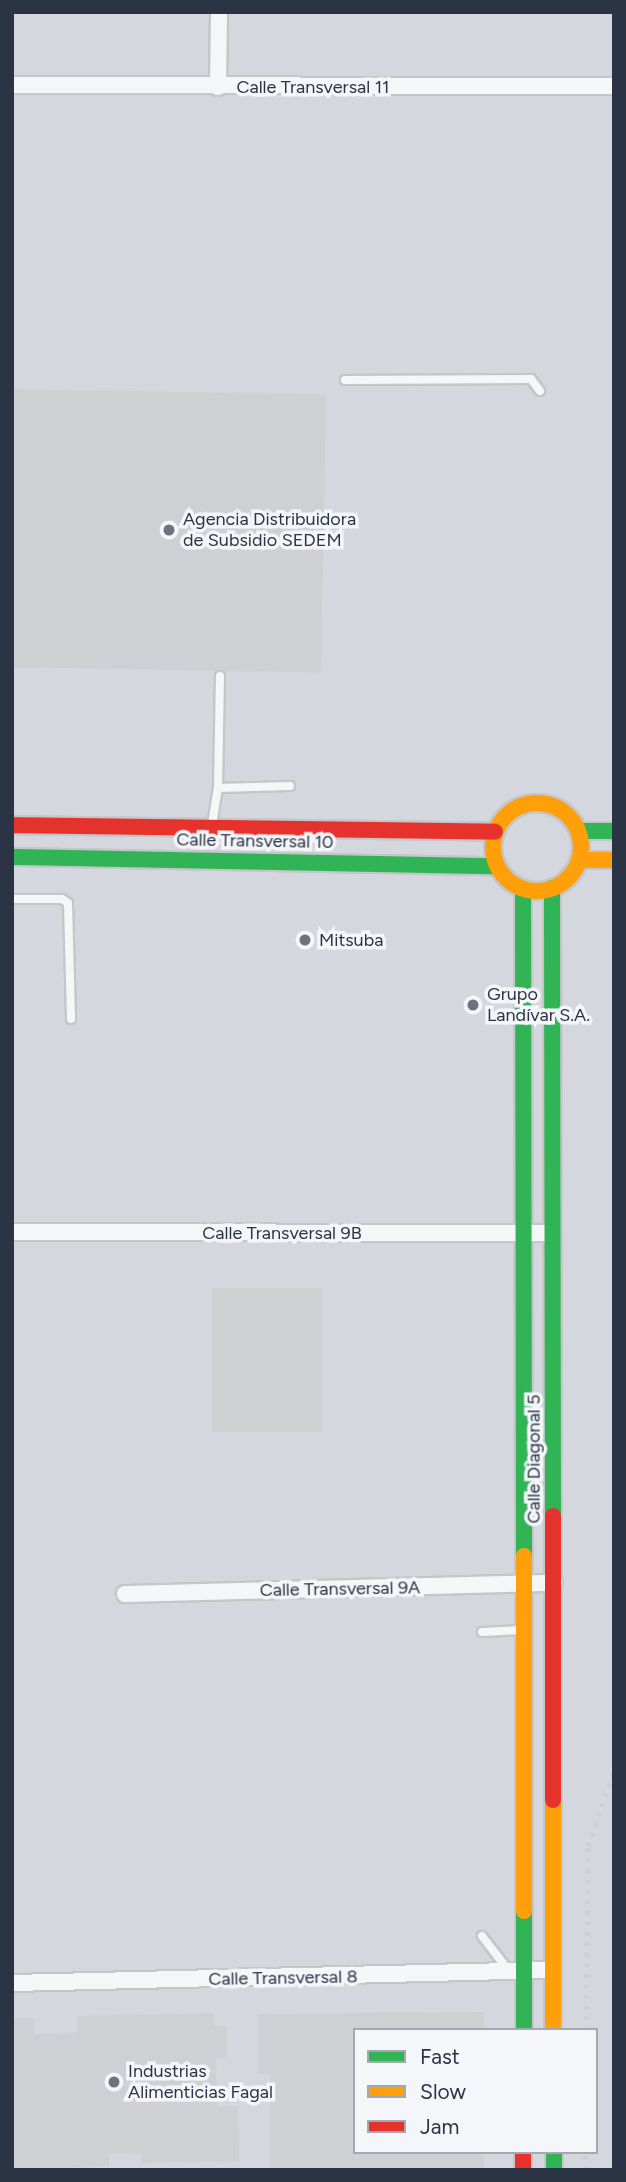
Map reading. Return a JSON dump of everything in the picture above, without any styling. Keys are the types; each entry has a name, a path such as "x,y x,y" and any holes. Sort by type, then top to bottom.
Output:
{"main road":[{"path":"529,804 559,808 579,831 582,860 570,876 552,888 523,890 509,882 497,866 493,851 495,832 503,819 529,804"},
{"name":"Calle Transversal 10","path":"12,825 495,832"},
{"path":"211,828 211,859"},
{"path":"579,831 614,831"},
{"name":"Calle Transversal 10","path":"12,857 497,866"},
{"path":"582,860 614,860"},
{"name":"Calle Diagonal 5","path":"552,888 553,2028"},
{"name":"Calle Diagonal 5","path":"523,890 525,1630 517,1972 524,2028"}],"street":[{"path":"218,87 219,12"},
{"name":"Calle Transversal 11","path":"12,85 614,86"},
{"name":"Calle Transversal 9B","path":"12,1232 552,1233"},
{"name":"Calle Transversal 9A","path":"125,1594 554,1583"},
{"name":"Calle Transversal 8","path":"12,1983 552,1970"}],"lane":[{"path":"345,380 531,379 540,391"},
{"path":"211,828 218,788 220,676"},
{"path":"218,788 290,786"},
{"path":"12,899 62,899 68,903 71,1019"},
{"path":"482,1632 525,1630"},
{"path":"482,1936 517,1972"}],"shaded area":[{"path":"12,12 614,12 614,2170 12,2170"}],"building":[{"name":"Agencia Distribuidora de Subsidio SEDEM","path":"12,389 326,394 321,672 12,667"},
{"path":"212,1288 322,1288 322,1432 212,1432"},
{"name":"Industrias Alimenticias Fagal","path":"484,2012 484,2028 353,2028 353,2154 484,2154 484,2170 270,2170 270,2074 258,2074 258,2014"},
{"name":"Industrias Alimenticias Fagal","path":"213,2013 214,2026 227,2026 227,2058 216,2058 217,2106 238,2106 239,2161 142,2163 142,2153 109,2154 109,2166 12,2170 12,2018 34,2018 34,2034 77,2033 77,2016"}],"railway":[{"path":"586,2028 588,1846 614,1770"},
{"path":"585,2154 585,2170"}],"traffic: fast":[{"path":"579,831 614,831"},
{"path":"12,857 497,866"},
{"path":"552,888 553,1516"},
{"path":"523,890 524,1556"},
{"path":"524,1911 524,2028"},
{"path":"554,2154 554,2170"}],"traffic: slow":[{"path":"537,803 554,806 568,816 578,830 581,847 578,864 568,878 554,888 537,891 520,888 506,878 496,864 493,847 496,830 506,816 520,806 537,803"},
{"path":"582,860 614,860"},
{"path":"524,1556 524,1911"},
{"path":"553,1800 553,2028"}],"traffic: jam":[{"path":"12,825 495,832"},
{"path":"553,1516 553,1800"},
{"path":"523,2154 523,2170"}],"place":[{"name":"Agencia Distribuidora de Subsidio SEDEM","path":"169,530"},
{"name":"Mitsuba","path":"305,940"},
{"name":"Grupo Landívar S.A.","path":"473,1005"},
{"name":"Industrias Alimenticias Fagal","path":"114,2082"}]}
